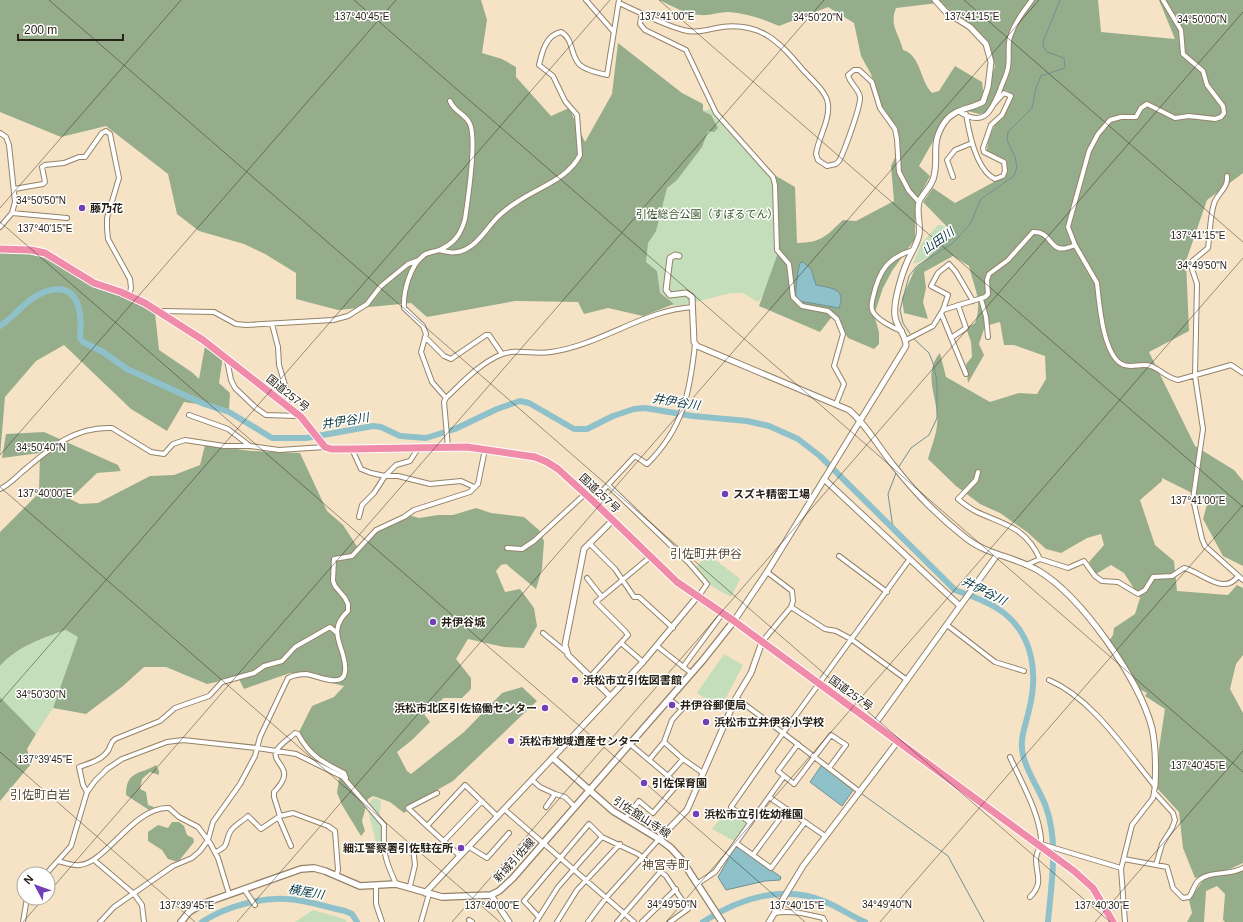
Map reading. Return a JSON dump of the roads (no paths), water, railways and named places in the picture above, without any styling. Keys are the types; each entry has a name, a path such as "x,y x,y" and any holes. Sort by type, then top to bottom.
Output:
{"highway":[{"name":"国道257号","path":"0,249 31,250 45,253 94,283 129,296 157,311 203,340 301,417 323,446 331,449 420,447 485,449 535,457 547,462 558,469 593,501 677,582 734,621 1042,846 1084,879 1093,888 1113,922"}],"main road":[{"name":"新城引佐線","path":"181,922 189,912 202,904 301,869 314,868 360,886 396,884 410,886 442,897 491,895 505,886 691,674 734,621"},
{"name":"引佐舘山寺線","path":"553,758 589,791 625,819 659,839 681,859 722,922"}],"street":[{"path":"586,0 613,31"},
{"path":"734,621 767,572 906,346 907,340 895,316 895,303 907,262 913,250 920,226 918,212 919,202 931,186 935,174 935,141 945,122 958,110 977,106 983,102 986,97 991,62 984,40 970,27 946,12 935,0"},
{"path":"958,110 975,117 984,116 990,113 1008,67 1008,48 1010,37 1018,18 1032,0"},
{"path":"1163,0 1181,30 1183,54 1203,71 1207,85 1223,106 1224,113 1215,119 1188,116 1175,118 1147,104 1141,108 1136,117 1117,117 1107,123 1098,134 1089,151 1068,228 1075,245 1097,282 1108,344 1112,355 1119,363 1125,366 1150,366 1171,379 1186,379 1231,365 1243,373"},
{"path":"439,250 452,254 475,244 495,220 517,202 554,181 578,159 580,155 577,115 565,101 553,76 539,65 548,40 554,33 561,32 568,37 573,53 580,64 608,75 613,31 619,1 642,13 684,30 705,31 723,27 740,26 749,27 771,37 781,45 826,98 828,112 816,154 818,160 827,166 836,164 842,156 860,99 858,92 849,81 848,75 854,70 859,70 865,74 872,82 880,108 895,129 897,138 898,169 902,180 912,196 919,202"},
{"path":"642,13 640,24 645,30 686,50 716,114 773,177 775,185 777,250 789,264 793,297 802,306 828,311 837,319 842,334 834,366 844,384 836,404"},
{"path":"966,114 975,151 988,176 995,179 1003,176 1006,170 1004,162 984,152 983,148 991,125 1002,115 1011,96 1004,93 994,104"},
{"path":"446,398 432,382 421,352 426,334 423,326 404,308 404,290 407,280 419,260 425,254 439,250 453,243 462,231 465,219 470,186 473,136 468,119 452,106 450,102"},
{"path":"14,189 43,184 45,182 42,167 64,163 79,157 85,157 102,133 106,131 110,134 119,178 107,218 108,239 130,279 131,288 129,296"},
{"path":"0,133 6,137 9,145 15,202 12,213 0,227"},
{"path":"0,138 6,137"},
{"path":"953,177 946,160 955,150 972,142"},
{"path":"975,151 983,148"},
{"path":"1227,176 1226,187 1216,200 1213,208 1208,248 1190,263 1197,284 1198,299 1195,376 1203,429 1193,504 1205,546 1243,580"},
{"path":"12,213 67,218"},
{"path":"942,312 958,305 981,299 988,294 987,280 989,274 1008,260 1033,232 1044,233 1054,246 1059,249 1065,250 1075,245"},
{"path":"902,331 895,329 873,312 871,306 878,278 898,255 913,250"},
{"path":"593,501 635,456 647,464 666,445 679,421 692,378 696,344 692,297 689,294 673,296 666,290 670,258 675,255 679,256"},
{"path":"157,311 208,311 214,312 236,324 272,324 275,322 333,320 348,316 367,304 381,286 408,264 419,260"},
{"path":"907,340 933,326 942,312 948,294 931,286 938,273 949,264 956,272 973,301"},
{"path":"981,299 986,317 988,338"},
{"path":"951,338 966,328 958,305"},
{"path":"448,447 444,402 446,398 488,361 510,352 542,353 564,350 617,332 660,312 678,308 693,307"},
{"path":"942,312 966,374"},
{"path":"272,324 278,347 279,365 288,395 287,406"},
{"path":"425,337 444,356 451,359 486,335 489,335 502,354"},
{"path":"696,344 848,410 860,422 899,473 922,498 967,539 997,555 1026,565 1048,577 1085,612 1129,676 1151,728 1155,747 1155,786 1153,798 1132,825 1121,868 1125,922"},
{"path":"227,359 231,380 235,388 256,408 266,415 301,417"},
{"path":"189,416 228,430 250,446"},
{"path":"0,489 66,437 102,428 112,428 151,452 164,454 173,444 185,440 224,446 250,446 279,450 323,446"},
{"path":"359,517 362,504 374,493 385,476 396,465 410,461 420,447"},
{"path":"352,449 361,468 371,473 385,476 398,476 430,484 461,482 474,488"},
{"path":"100,922 114,907 173,866 192,858 208,840 213,822 240,784 255,756 267,721 288,678 294,675 307,674 331,680 340,679 343,677 345,672 344,663 337,633 340,619 348,611 348,604 333,581 334,559 352,556 376,530 404,517 414,510 457,498 470,492 479,481 485,449"},
{"path":"978,472 976,480 958,499 974,511 1017,529 1036,551 1040,559 1065,569 1071,568 1084,561 1095,576 1102,581 1118,582 1138,594 1144,590 1153,578 1172,576 1184,568 1222,584 1233,582 1238,576"},
{"path":"826,477 909,560 961,605"},
{"path":"421,922 427,893 497,816 643,662 673,628 707,584 689,563 608,485"},
{"path":"507,548 522,549 534,541 585,494"},
{"path":"566,652 565,645 581,557 589,543 613,520"},
{"path":"589,543 615,569 634,597 640,597 673,628"},
{"path":"875,724 997,555"},
{"path":"839,556 887,592"},
{"path":"590,677 628,635 625,630 596,602 650,557"},
{"path":"1026,565 1040,559"},
{"path":"750,822 731,807 909,560"},
{"path":"588,922 606,898 642,857 687,810 736,698 751,673 762,642 791,607 793,601 792,591 767,572"},
{"path":"587,578 602,597"},
{"path":"791,607 825,629 836,631 851,639 907,680"},
{"path":"683,667 722,614"},
{"path":"946,625 995,662 1024,671"},
{"path":"87,792 83,785 79,767 96,761 107,751 111,742 115,739 160,721 175,708 209,696 222,682 254,673 264,666 282,661 295,647 330,627 337,633"},
{"path":"543,633 566,652 610,696"},
{"path":"621,643 643,662"},
{"path":"657,646 691,674"},
{"path":"1049,680 1071,692 1091,709 1155,786"},
{"path":"736,698 815,756 860,792"},
{"path":"649,760 664,742 672,720 682,709 669,699"},
{"path":"291,846 274,796 274,792 281,785 285,775 284,769 276,758 277,750 295,733 298,734 305,747 312,754 344,773 346,780"},
{"path":"798,744 778,771 794,784 831,735 846,745 829,768"},
{"path":"53,866 71,846 87,792 106,769 122,759 167,742 183,740 277,750 296,754 346,780 384,826 383,844 386,862 396,884"},
{"path":"769,922 790,885 825,836 898,741"},
{"path":"664,742 682,760 703,773"},
{"path":"625,819 639,801 653,813 677,785 630,744"},
{"path":"1010,757 1040,829 1042,846 1036,859 1039,881 1036,891 1030,897"},
{"path":"668,776 682,760"},
{"path":"697,884 715,872 784,776"},
{"path":"532,780 540,787 565,797 575,807"},
{"path":"428,826 465,786 497,816"},
{"path":"1154,792 1173,813 1175,820 1162,844 1156,865"},
{"path":"437,793 408,808 460,856"},
{"path":"546,807 555,794"},
{"path":"769,797 825,836"},
{"path":"444,841 482,801"},
{"path":"58,861 80,865 94,860 125,831 143,817 164,808 170,808 179,817 198,827 208,840 216,852 229,894"},
{"path":"504,809 544,842 634,922"},
{"path":"753,855 787,810"},
{"path":"216,852 225,848 230,831 248,816 261,829 280,817 294,813 328,826 334,831 338,870 336,876"},
{"path":"736,843 770,868 805,822"},
{"path":"539,917 524,902 589,824 602,837 620,844 642,857 661,871 676,889 688,909 670,922"},
{"path":"469,847 487,858 509,833"},
{"path":"536,922 558,887 602,837"},
{"path":"383,844 413,847 415,865 410,886"},
{"path":"557,922 577,890 620,844"},
{"path":"1042,846 1061,850 1121,868"},
{"path":"1124,859 1167,867 1173,888 1183,898 1189,897 1198,882 1204,877 1212,874 1237,872 1243,868"},
{"path":"94,860 134,894 142,905 144,922"},
{"path":"617,922 661,871"},
{"path":"376,886 376,904 382,922"},
{"path":"244,888 255,905"},
{"path":"642,922 676,889"},
{"path":"491,895 508,922"},
{"path":"23,922 26,906"},
{"path":"775,912 798,912 823,918 825,922"}],"water":[{"path":"803,262 811,269 816,285 832,288 839,293 841,296 841,301 839,308 799,301 796,298 798,270 800,263"},
{"path":"824,765 854,789 842,806 810,782 821,766"},
{"path":"736,845 781,877 780,880 765,881 726,890 718,877 728,860 727,858"}],"waterway":[{"name":"山田川","path":"911,335 903,323 900,310 909,276 917,266 953,243 970,224 981,199 1014,176 1017,167 1015,157 1007,140 1008,132 1032,108 1036,88 1041,76 1065,68 1064,58 1047,52 1043,46 1044,39 1060,0"},
{"name":"井伊谷川","path":"0,326 38,295 51,290 61,289 69,292 78,306 81,326 80,338 83,342 103,352 127,369 204,404 229,412 272,438 306,438 373,426 381,427 400,436 426,438 455,429 497,409 520,401 529,403 574,429 587,429 613,416 634,409 645,408 693,416 747,421 769,426 798,439 820,456 955,590 999,609 1022,633 1031,657 1033,670 1032,697 1022,738 1022,749 1027,768 1046,807 1052,835 1053,864 1048,922"},
{"name":"山田川","path":"898,468 911,448 929,435 937,418 937,381 933,363 929,353 913,338"},
{"name":"山田川","path":"893,528 888,494 896,473"},
{"path":"862,794 948,856 984,922"},
{"path":"703,922 732,906 747,900 778,894 794,894 826,902 865,922"},
{"name":"横尾川","path":"202,922 221,912 243,904 254,901 277,899 302,901 345,911 352,914 357,922"}],"place":[{"name":"藤乃花","path":"82,208"},
{"name":"スズキ精密工場","path":"725,494"},
{"name":"井伊谷城","path":"433,622"},
{"name":"浜松市立引佐図書館","path":"575,680"},
{"name":"井伊谷郵便局","path":"672,705"},
{"name":"浜松市北区引佐協働センター","path":"545,708"},
{"name":"浜松市立井伊谷小学校","path":"706,722"},
{"name":"浜松市地域遺産センター","path":"511,741"},
{"name":"引佐保育園","path":"644,783"},
{"name":"浜松市立引佐幼稚園","path":"696,814"},
{"name":"細江警察署引佐駐在所","path":"461,848"}],"district":[{"name":"引佐町井伊谷","path":"706,554"},
{"name":"引佐町白岩","path":"40,795"},
{"name":"神宮寺町","path":"666,865"}],"park label":[{"name":"引佐総合公園（すぽるてん）","path":"707,214"}]}
